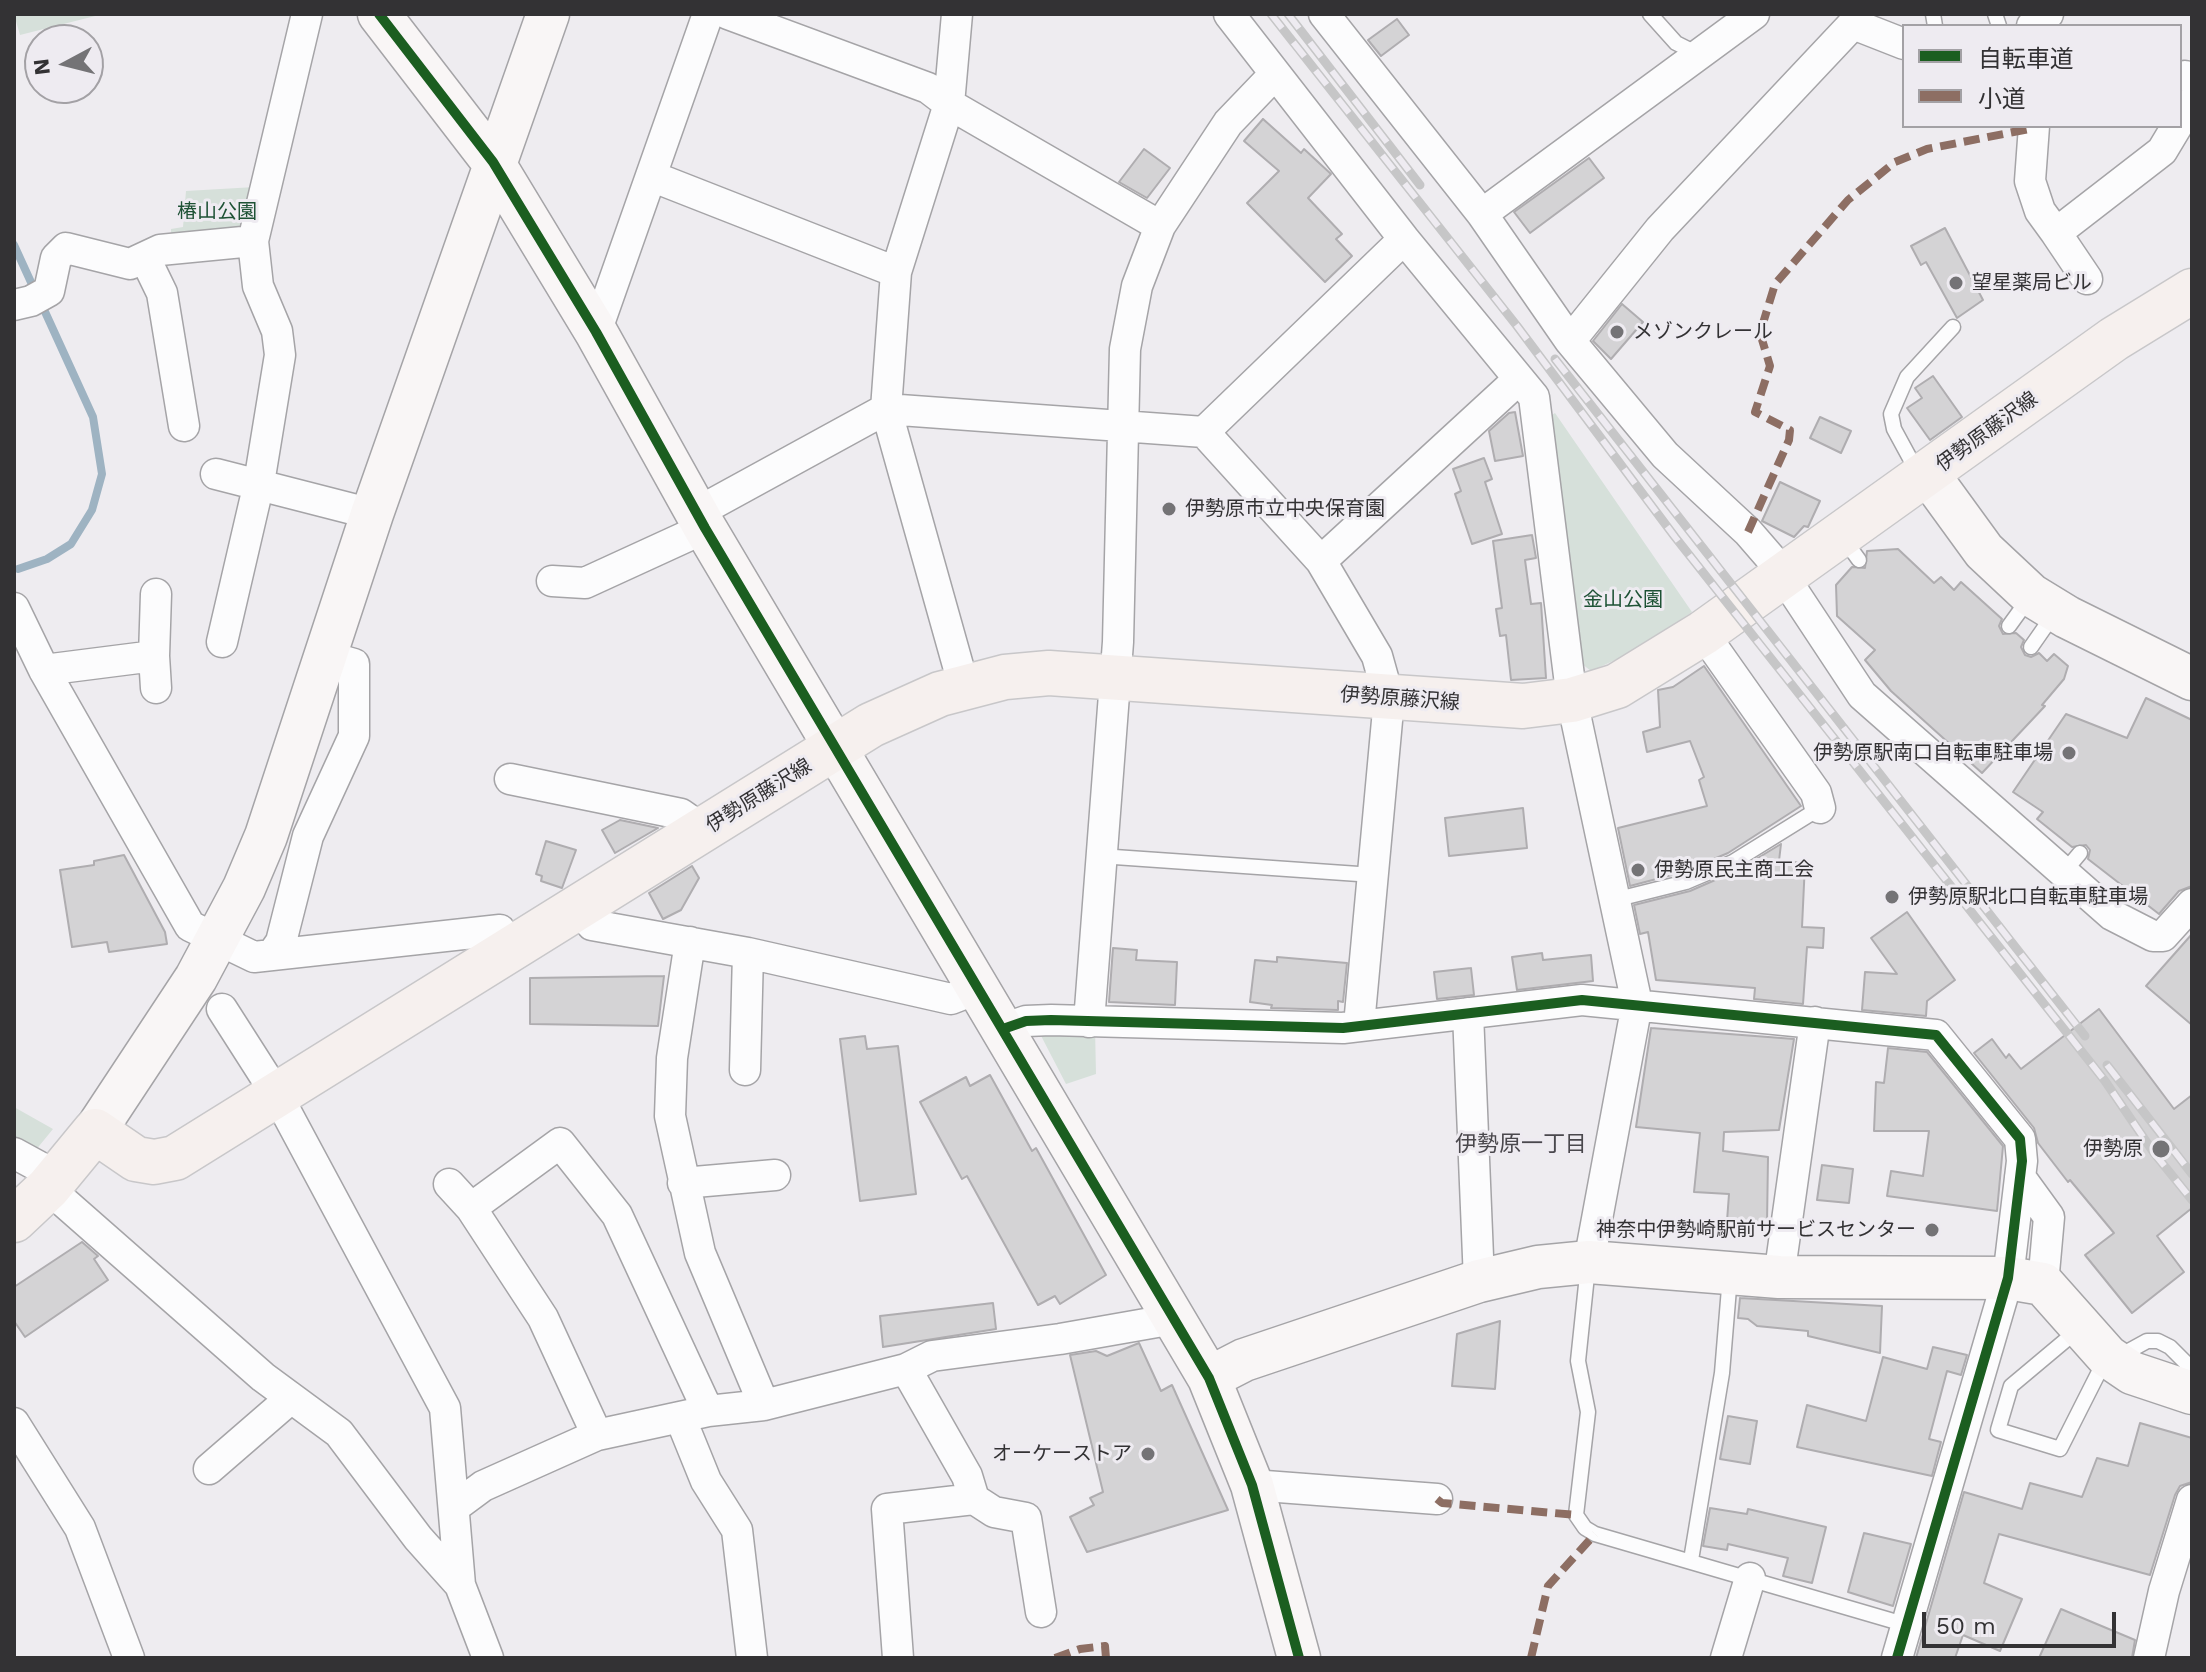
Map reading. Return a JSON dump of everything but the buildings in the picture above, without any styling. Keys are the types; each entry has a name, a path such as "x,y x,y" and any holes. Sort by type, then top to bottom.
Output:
{"main road":[{"name":"伊勢原藤沢線","path":"95,1131 136,1159 154,1162 175,1158 836,748 916,702 964,687 1005,677 1049,673 1523,706 1572,700 1617,686 1703,633 1783,576 1850,548 1925,477 2114,339 2192,291"},
{"path":"14,1220 53,1182 95,1131"}],"street":[{"path":"222,642 259,483 280,355 277,331 258,286 253,241 307,14"},
{"path":"379,14 493,162 596,332 700,521 1209,1378 1252,1485 1299,1658"},
{"path":"95,1131 142,1064 217,942 266,836 372,514 493,162 548,14"},
{"path":"596,332 708,14"},
{"path":"728,14 928,88 949,104 1160,226"},
{"path":"957,14 949,104 896,272 886,409 964,687"},
{"path":"1229,14 1404,239 1534,397 1572,700 1637,1004 1589,1262"},
{"path":"1324,14 1482,214 1570,341 1665,455 1748,532 1783,576 1862,695 2072,862 2112,915 2153,936 2163,936 2171,931 2192,904"},
{"path":"1482,214 1754,14"},
{"path":"1570,341 1660,229 1842,19 1902,43"},
{"path":"1089,1022 1115,678 1125,349 1137,286 1160,226 1228,123 1275,74"},
{"path":"2182,111 2190,86"},
{"path":"2034,128 2030,181 2040,211 2087,279"},
{"path":"2056,233 2162,151 2176,128"},
{"path":"651,176 896,272"},
{"path":"1204,432 1404,239"},
{"path":"32,299 56,258 66,248 130,264 160,250 253,241"},
{"path":"145,258 162,293 184,426"},
{"path":"1321,561 1519,379"},
{"path":"552,581 585,583 700,521 886,409 1204,432 1321,561 1377,656 1389,699 1359,1025"},
{"path":"216,474 372,514"},
{"path":"1925,477 2032,610 2192,679"},
{"path":"156,594 156,688"},
{"path":"14,608 44,670 190,926 217,942 254,957 274,952 500,930 511,949"},
{"path":"1703,633 1816,793 1820,808"},
{"path":"44,670 154,656"},
{"path":"274,952 281,942 308,836 354,736 354,664 326,656"},
{"path":"510,779 681,814 704,830"},
{"path":"578,907 592,925 748,953 951,999 979,988"},
{"path":"690,942 672,1058 670,1116 700,1253 764,1405"},
{"path":"745,1070 748,953"},
{"path":"1003,1029 1026,1021 1343,1028 1582,1000 1936,1035 2020,1139 2025,1281 1897,1658"},
{"path":"222,1009 277,1095 445,1408 456,1506 460,1585 488,1658"},
{"path":"1468,1013 1479,1281"},
{"path":"1779,1277 1815,1022"},
{"path":"471,1208 560,1143 617,1215 694,1414 706,1481 737,1530 752,1658"},
{"path":"14,1153 53,1182 202,1325 339,1433 418,1538 460,1585"},
{"path":"683,1183 775,1175"},
{"path":"449,1184 471,1208 543,1318 597,1435"},
{"path":"1209,1378 1244,1360 1479,1281 1524,1269 1589,1262 1779,1277 2025,1281 2100,1348 2156,1383 2192,1393"},
{"path":"456,1506 483,1486 597,1435 694,1414 764,1405 906,1369 932,1356 1060,1339 1174,1319"},
{"path":"906,1369 967,1476 974,1499"},
{"path":"209,1469 291,1398"},
{"path":"14,1423 80,1528 129,1658"},
{"path":"1252,1485 1437,1499"},
{"path":"898,1658 887,1509 974,1499 994,1512 1026,1518 1041,1534 1041,1612"},
{"path":"2149,1658 2164,1591 2192,1500"},
{"path":"1726,1658 1750,1578"}],"lane":[{"path":"1650,14 1676,43 1698,55"},
{"path":"1925,477 1894,429 1891,414 1907,377 1953,327"},
{"path":"2031,647 2032,610"},
{"path":"1614,900 1686,882 1733,862 1820,808"},
{"path":"1100,856 1373,875"},
{"path":"1589,1262 1578,1361 1588,1412 1576,1515 1595,1534 1907,1625"},
{"path":"1691,1560 1722,1373 1731,1274"},
{"path":"2100,1348 2060,1449 1998,1430 2011,1386 2100,1348 2158,1341 2170,1347 2192,1369"}],"green space":[{"path":"14,14 103,14 63,24 24,24 24,34 20,35"},
{"name":"椿山公園","path":"255,187 238,232 171,238 171,229 183,227 186,191"},
{"name":"金山公園","path":"1555,413 1692,612 1635,651 1591,671 1582,664 1549,417"},
{"path":"1037,1028 1095,1028 1096,1074 1066,1084"},
{"path":"14,1107 53,1129 35,1151 14,1140"}],"waterway":[{"path":"14,245 35,291"},
{"path":"18,569 47,559 71,544 92,510 102,474 93,417 41,303"}],"railway":[{"path":"1271,14 1517,326 1675,537 2105,1081 2154,1153 2192,1200"},
{"path":"1288,14 1420,185"},
{"path":"1555,359 2085,1036"},
{"path":"2107,1065 2192,1174"}],"marked path":[{"path":"1748,532 1789,440 1790,430 1755,412 1770,366 1760,333 1775,284 1848,200 1895,162 1927,149 2034,128"},
{"path":"1437,1499 1442,1503 1576,1515"},
{"path":"1531,1658 1548,1586 1595,1534"},
{"path":"1055,1658 1080,1649 1105,1646 1106,1658"}],"cycle path":[{"path":"379,14 493,162 596,332 705,528 1209,1378 1252,1485 1299,1658"},
{"path":"1003,1029 1026,1021 1051,1020 1343,1028 1582,1000 1936,1035 2020,1139 2022,1161 2008,1278 1897,1658"}],"place":[{"name":"望星薬局ビル","path":"1956,283"},
{"name":"メゾンクレール","path":"1617,332"},
{"name":"伊勢原市立中央保育園","path":"1169,509"},
{"name":"伊勢原駅南口自転車駐車場","path":"2069,753"},
{"name":"伊勢原民主商工会","path":"1638,870"},
{"name":"伊勢原駅北口自転車駐車場","path":"1892,897"},
{"name":"伊勢原","path":"2161,1149"},
{"name":"神奈中伊勢崎駅前サービスセンター","path":"1932,1230"},
{"name":"オーケーストア","path":"1148,1454"}],"district":[{"name":"伊勢原一丁目","path":"1521,1145"}]}
